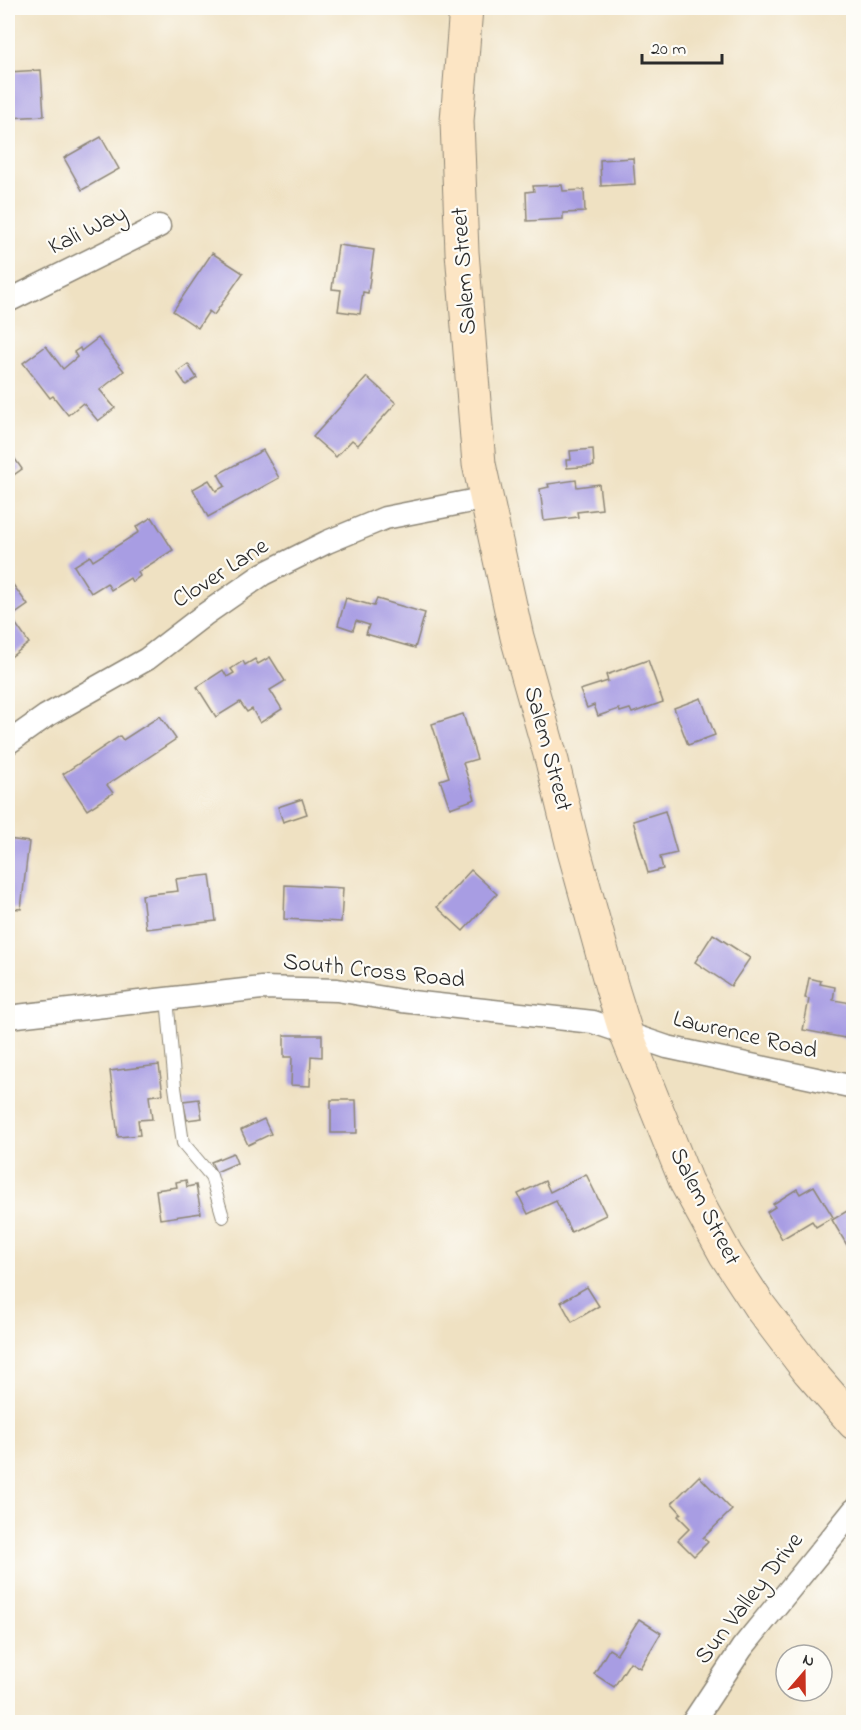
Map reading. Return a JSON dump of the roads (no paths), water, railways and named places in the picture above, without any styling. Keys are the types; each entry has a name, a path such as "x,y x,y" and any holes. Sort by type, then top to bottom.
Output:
{"main road":[{"name":"Salem Street","path":"466,8 457,121 462,252 479,464 517,637 602,954 626,1033 686,1182 726,1255 760,1307 808,1370 854,1423"}],"street":[{"name":"Kali Way","path":"8,301 159,226"},
{"name":"Clover Lane","path":"8,743 46,716 147,659 262,574 327,542 386,518 487,498"},
{"name":"South Cross Road","path":"8,1017 262,988 337,990 402,1001 592,1022 626,1033"},
{"name":"Lawrence Road","path":"626,1033 668,1047 854,1087"},
{"name":"Sun Valley Drive","path":"693,1722 742,1648 854,1510"}],"lane":[{"path":"167,998 175,1087 183,1143 212,1176 223,1217"}]}
